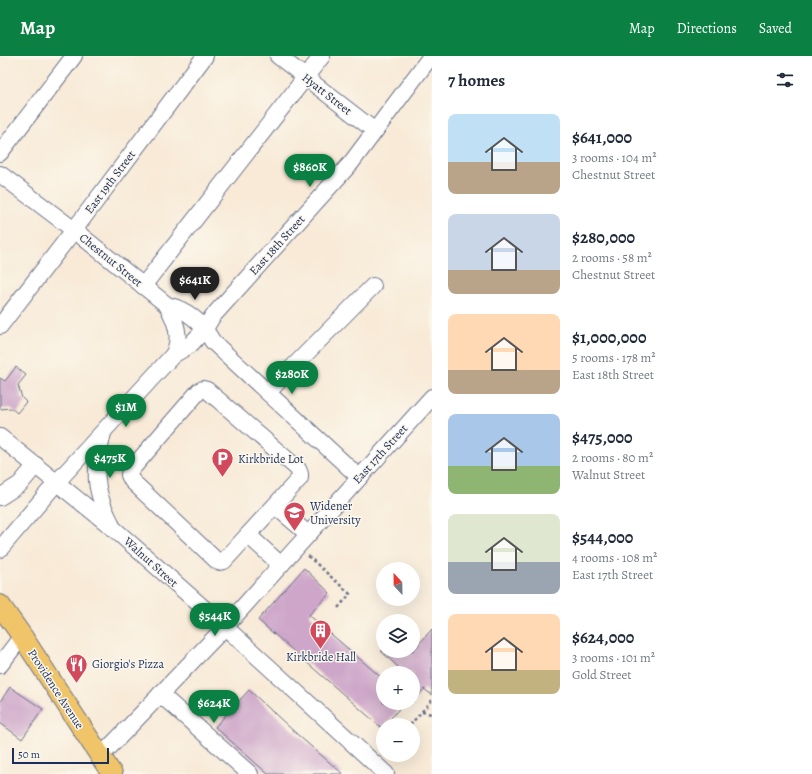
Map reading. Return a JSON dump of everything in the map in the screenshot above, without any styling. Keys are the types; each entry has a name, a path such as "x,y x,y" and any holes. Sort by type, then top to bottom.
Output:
{"main road":[{"name":"Providence Avenue","path":"0,605 22,636 112,774"}],"street":[{"path":"0,153 74,56"},
{"name":"East 19th Street","path":"0,326 204,56"},
{"name":"Hyatt Street","path":"278,56 375,131"},
{"path":"143,286 322,56"},
{"name":"East 18th Street","path":"0,549 57,482 173,355 190,345 205,329 212,317 351,163 432,56"},
{"name":"Chestnut Street","path":"0,174 74,230 167,305 183,310 205,329 213,342 359,477"},
{"path":"268,392 373,286"},
{"path":"167,305 176,324 177,332 177,344 173,355"},
{"path":"203,389 207,390 298,469 300,478 275,506 224,561 218,562 132,481 129,475 130,471 199,391 203,389"},
{"name":"East 17th Street","path":"100,757 225,627 432,397"},
{"path":"103,432 96,460 97,484 102,505 113,528"},
{"name":"Walnut Street","path":"0,436 113,528 225,627 376,771"},
{"path":"0,497 20,484 36,465"},
{"path":"275,506 308,534"},
{"path":"248,535 281,565"},
{"path":"0,665 22,636"},
{"path":"160,694 250,774"}],"path":[{"path":"296,548 306,554 350,594 338,608"},
{"path":"416,718 432,700"},
{"path":"421,712 432,714"}],"building":[{"path":"16,367 26,375 18,385 22,398 26,402 17,413 11,408 0,409 0,378 5,381"},
{"name":"Kirkbride Hall","path":"304,568 330,593 309,615 376,673 376,710 398,710 391,718 376,718 376,723 258,620"},
{"path":"432,629 432,695 424,689 420,694 420,666 397,666 388,658 420,658 420,643"},
{"path":"10,687 43,709 22,739 0,723 0,702"},
{"path":"249,690 343,774 268,774 215,727"}],"place":[{"name":"Kirkbride Lot","path":"222,478"},
{"name":"Widener University","path":"295,532"},
{"name":"Kirkbride Hall","path":"321,650"},
{"name":"Giorgio's Pizza","path":"77,684"}]}
